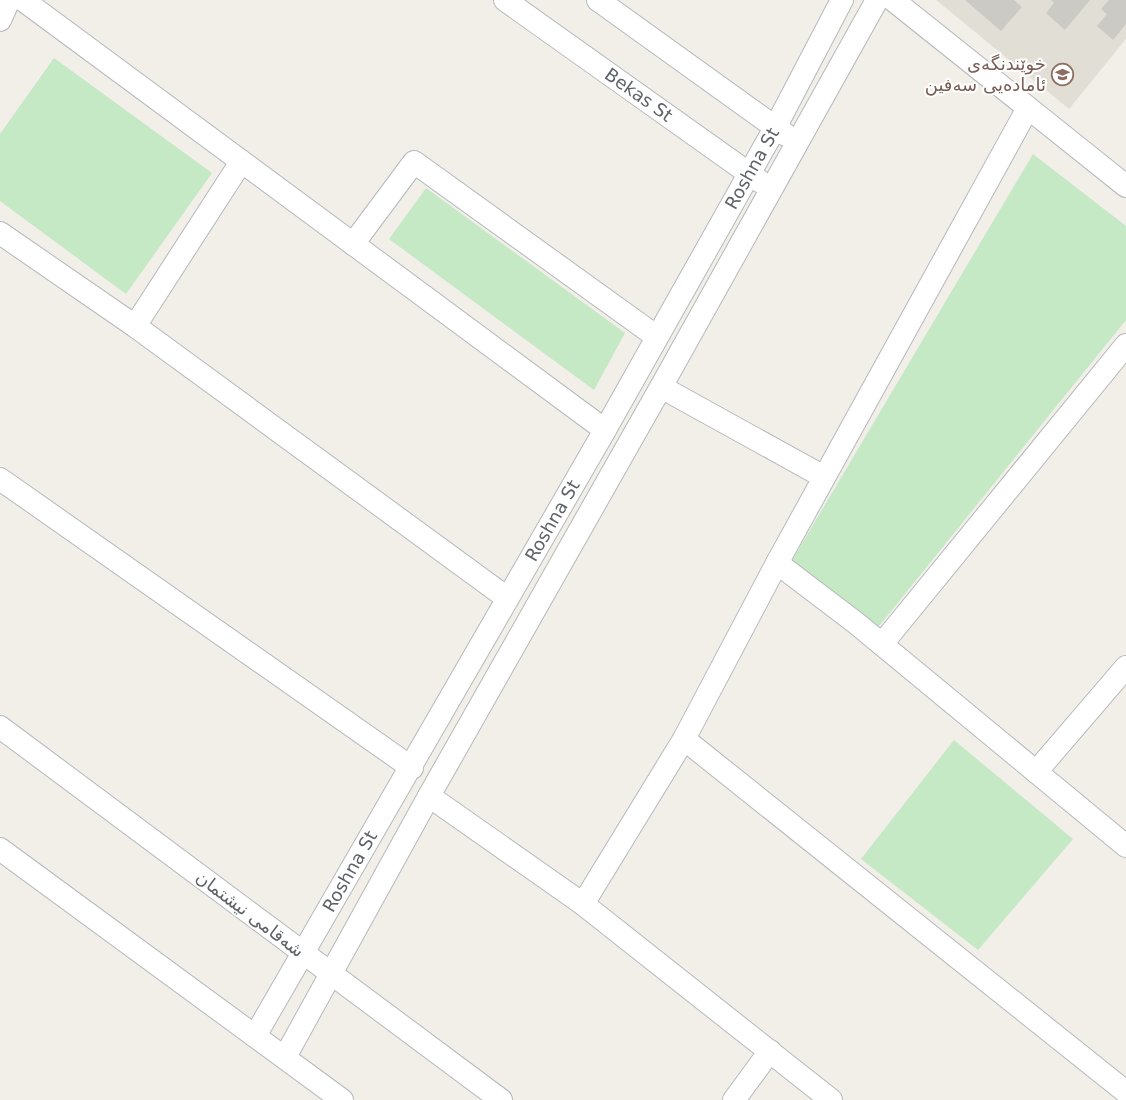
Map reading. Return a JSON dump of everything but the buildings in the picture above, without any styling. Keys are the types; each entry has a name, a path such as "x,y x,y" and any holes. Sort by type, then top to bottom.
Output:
{"street":[{"path":"0,20 9,0"},
{"path":"23,0 605,430"},
{"name":"Bekas St","path":"505,0 771,189"},
{"path":"598,0 797,143"},
{"name":"Roshna St","path":"255,1036 412,768 507,598 605,430 750,174 842,0"},
{"name":"Roshna St","path":"285,1057 429,796 661,387 877,0"},
{"path":"893,0 1126,186"},
{"path":"583,904 684,739 776,563 1028,108"},
{"path":"135,326 241,162"},
{"path":"353,244 414,162 657,337"},
{"path":"0,233 135,326 507,598"},
{"path":"882,644 1126,345"},
{"path":"661,387 824,477"},
{"path":"0,479 412,768"},
{"path":"776,563 830,602 882,644 1126,846"},
{"path":"1036,772 1126,667"},
{"name":"شەقامی نیشتمان","path":"0,727 302,954 332,974 501,1100"},
{"path":"684,739 1126,1092"},
{"path":"429,796 583,904 831,1100"},
{"path":"0,849 342,1100"},
{"path":"734,1100 770,1051"}],"shaded area":[{"name":"خوێندنگەی ئامادەیی سەفین","path":"936,0 1126,0 1126,39 1069,109"}],"green space":[{"path":"54,58 212,173 126,294 0,201 0,134"},
{"path":"1033,154 1126,226 1126,320 875,631 791,562"},
{"path":"426,188 625,333 594,390 389,239"},
{"path":"954,740 1073,839 978,950 861,859"}],"place":[{"name":"خوێندنگەی ئامادەیی سەفین","path":"1062,74"}]}
